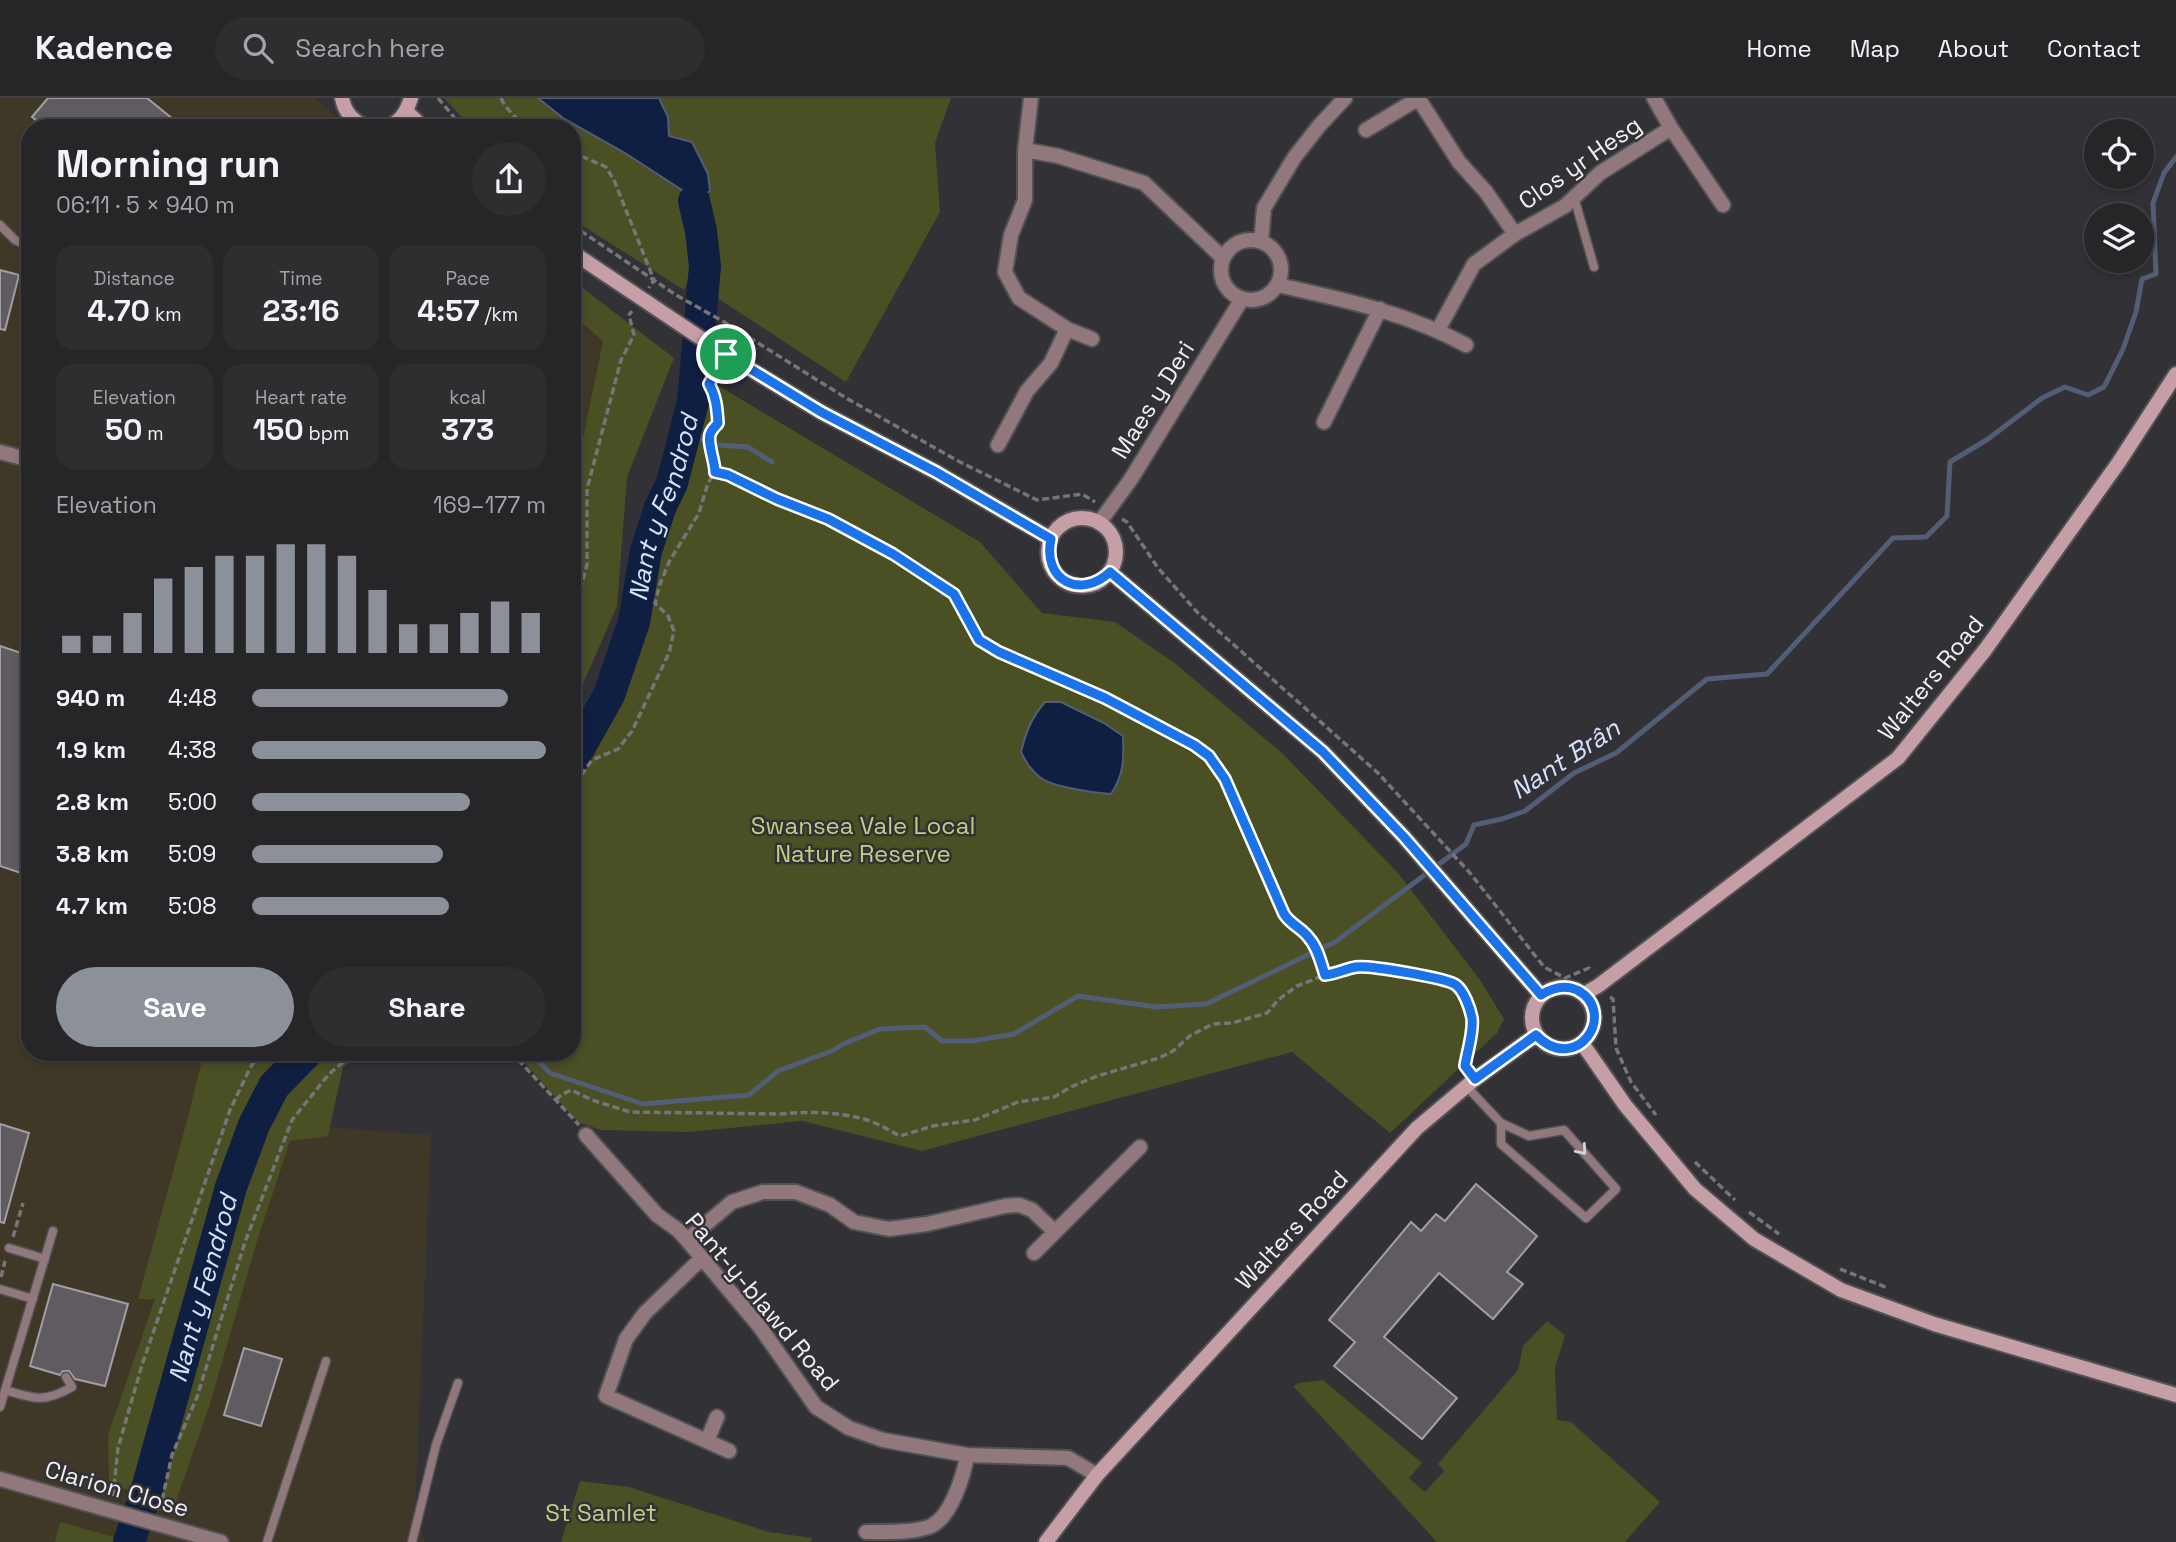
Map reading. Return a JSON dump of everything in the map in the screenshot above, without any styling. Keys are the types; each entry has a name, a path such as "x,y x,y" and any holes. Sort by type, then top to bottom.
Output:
{"main road":[{"path":"342,98 348,119"},
{"path":"581,258 721,351 821,412 936,472 1051,539"},
{"name":"Walters Road","path":"1584,994 1898,758 1985,650 2119,463 2176,374"},
{"path":"1080,518 1099,523 1107,528 1115,545 1114,563 1110,572 1090,585 1077,586 1066,582 1056,574 1050,563 1048,551 1051,539 1062,524 1071,520 1080,518"},
{"path":"1110,572 1323,752 1404,837 1541,995"},
{"path":"1562,986 1574,988 1584,994 1594,1013 1594,1025 1590,1035 1570,1049 1558,1049 1545,1044 1536,1035 1531,1014 1541,995 1562,986"},
{"name":"Walters Road","path":"1046,1542 1097,1475 1417,1128 1471,1083 1536,1035"},
{"path":"1582,1043 1625,1105 1695,1189 1754,1239 1841,1290 1934,1324 2176,1395"}],"street":[{"path":"1031,98 1025,150 1025,200 1011,235 1005,272 1019,298 1067,329 1092,339"},
{"path":"1261,242 1264,208 1294,158 1345,98"},
{"name":"Clos yr Hesg","path":"1366,130 1419,98 1459,162 1486,192 1515,234"},
{"name":"Clos yr Hesg","path":"1654,98 1723,205"},
{"name":"Clos yr Hesg","path":"1438,330 1474,264 1515,234 1565,206 1600,173 1671,128"},
{"path":"1025,150 1058,156 1144,183 1223,258"},
{"path":"1245,241 1261,242 1279,258 1281,272 1278,285 1264,298 1248,301 1233,295 1224,285 1220,271 1223,258 1232,247 1245,241"},
{"path":"1278,285 1380,309 1438,330 1466,345"},
{"name":"Maes y Deri","path":"1099,523 1131,478 1242,299"},
{"path":"1324,422 1380,309"},
{"path":"998,445 1027,391 1051,363 1067,329"},
{"path":"0,452 21,458"},
{"name":"Pant-y-blawd Road","path":"586,1135 657,1215 687,1240 760,1327 816,1407 849,1428 883,1440 967,1455 1069,1458 1097,1475"},
{"path":"1034,1253 1140,1147"},
{"path":"687,1240 732,1202 763,1192 796,1192 830,1205 854,1222 889,1229 1019,1205 1032,1210 1054,1231"},
{"path":"701,1259 645,1313 626,1339 606,1396 729,1451"},
{"path":"707,1441 717,1417"},
{"path":"866,1532 931,1526 942,1516 953,1498 964,1473 967,1455"},
{"name":"Clarion Close","path":"0,1479 221,1542"}],"lane":[{"path":"1574,197 1594,267"},
{"path":"0,225 21,243"},
{"path":"1471,1083 1501,1123 1529,1136 1564,1130 1616,1189 1586,1218 1501,1144 1501,1123"},
{"path":"0,1407 4,1385 53,1231"},
{"path":"9,1248 45,1259"},
{"path":"0,1289 33,1299"},
{"path":"267,1542 326,1361"},
{"path":"4,1385 35,1399 54,1397 72,1387 66,1377"},
{"path":"412,1542 436,1445 458,1383"}],"path":[{"path":"438,98 456,119"},
{"path":"501,98 518,119"},
{"path":"581,156 606,167 614,180 654,280"},
{"path":"581,231 677,295 726,323"},
{"path":"581,587 587,565 587,489 621,360 634,335 629,314 642,300 654,280"},
{"path":"581,776 592,761 618,749 632,730 669,653 674,631 668,616 655,603 669,562 699,513 708,483 715,472 710,442 711,431 718,423 716,398 709,384 721,351"},
{"path":"715,472 728,475 777,499 828,519 893,554 954,594 979,640 999,652 1105,698 1194,745 1209,756 1225,779 1284,914 1309,937 1325,975"},
{"path":"556,1100 571,1090 630,1112 803,1112 865,1119 900,1136 933,1126 975,1119 1018,1102 1054,1097 1097,1076 1159,1058 1173,1051 1191,1035 1213,1024 1232,1023 1267,1013 1297,986 1357,967 1416,975 1457,985 1466,999 1472,1020 1465,1066 1471,1083"},
{"path":"111,1511 117,1477 118,1448 142,1365 230,1110 255,1061"},
{"path":"155,1523 172,1455 197,1397 245,1242 292,1119 329,1074 344,1061"},
{"path":"519,1061 586,1135"}],"shaded area":[{"path":"0,98 314,98 339,119 21,119 21,1061 202,1061 189,1117 431,1135 415,1510 425,1542 0,1542"},
{"path":"581,322 603,340 581,446"}],"green space":[{"path":"444,98 538,98 565,119 464,119"},
{"path":"659,98 951,98 935,143 940,212 846,382 714,296 707,209 710,191 708,174 669,136 668,117"},
{"path":"581,128 686,192 696,237 695,260 684,290 581,225"},
{"path":"581,287 674,358 627,477 617,606 581,686 581,447 603,341 581,322"},
{"name":"Swansea Vale Local Nature Reserve","path":"702,376 980,542 1042,613 1115,622 1176,664 1283,754 1398,873 1480,980 1504,1019 1497,1033 1390,1133 1292,1052 922,1151 802,1121 689,1132 601,1130 578,1122 523,1061 581,1061 581,753 600,722 628,659 647,593 653,547 675,488 693,425"},
{"path":"202,1061 352,1061 343,1067 328,1136 290,1141 257,1241 210,1404 175,1504 109,1484 108,1435 155,1299 138,1299"},
{"path":"1547,1321 1565,1335 1555,1368 1557,1420 1571,1422 1660,1502 1625,1542 1437,1542 1293,1386 1323,1380 1422,1463 1409,1478 1425,1492 1444,1471 1438,1464 1518,1370 1523,1346"},
{"name":"St Samlet","path":"580,1481 629,1487 769,1532 812,1538 811,1542 561,1542"},
{"path":"60,1522 131,1542 55,1542"}],"water":[{"path":"538,98 659,98 668,117 669,136 692,142 708,174 710,191 694,201 685,192 625,153 581,128 581,119 563,118"},
{"path":"1045,702 1061,702 1104,723 1123,736 1122,766 1111,794 1055,784 1041,778 1029,766 1021,752 1030,726"}],"building":[{"path":"48,98 147,98 173,119 34,119 32,117"},
{"path":"0,270 19,275 5,330 0,329"},
{"path":"0,646 21,653 21,873 0,866"},
{"path":"0,1124 29,1133 4,1223 0,1222"},
{"path":"1476,1184 1537,1236 1507,1272 1523,1284 1493,1319 1439,1273 1384,1337 1457,1398 1422,1439 1334,1366 1355,1342 1329,1320 1411,1222 1421,1231 1436,1214 1445,1221"},
{"path":"53,1284 128,1304 105,1386 75,1379 69,1371 63,1371 60,1375 30,1366"},
{"path":"244,1348 282,1359 261,1426 224,1415"}],"waterway":[{"name":"Nant Brân","path":"539,1061 550,1073 643,1104 749,1095 778,1071 880,1029 925,1027 942,1041 972,1041 1014,1034 1078,996 1157,1007 1206,1004 1335,942 1466,844 1474,825 1525,811 1574,773 1616,753 1707,679 1767,674 1893,538 1926,537 1947,516 1950,462 1988,439 2042,398 2065,387 2088,395 2104,387 2123,349 2136,312 2142,279 2156,274 2153,203 2164,173 2176,157"},
{"name":"Nant y Fendrod","path":"581,745 609,695 634,622 646,551 660,508 672,483 693,402 705,266 694,201"},
{"path":"688,419 706,444 748,447 772,462"},
{"path":"651,501 660,508"},
{"name":"Nant y Fendrod","path":"129,1542 145,1496 231,1187 254,1125 274,1086 298,1061"}],"route":[{"path":"726,354 821,412 936,472 1051,539 1048,551 1050,563 1056,574 1066,582 1077,586 1090,585 1110,572 1323,752 1404,837 1541,995 1562,986 1574,988 1584,994 1594,1013 1594,1025 1590,1035 1570,1049 1558,1049 1545,1044 1536,1035 1475,1079 1465,1066 1472,1020 1466,999 1457,985 1416,975 1357,967 1325,975 1309,937 1284,914 1225,779 1209,756 1194,745 1105,698 999,652 979,640 954,594 893,554 828,519 777,499 728,475 715,472 710,438 711,431 718,423 718,415 716,398 709,384 726,354"}]}
